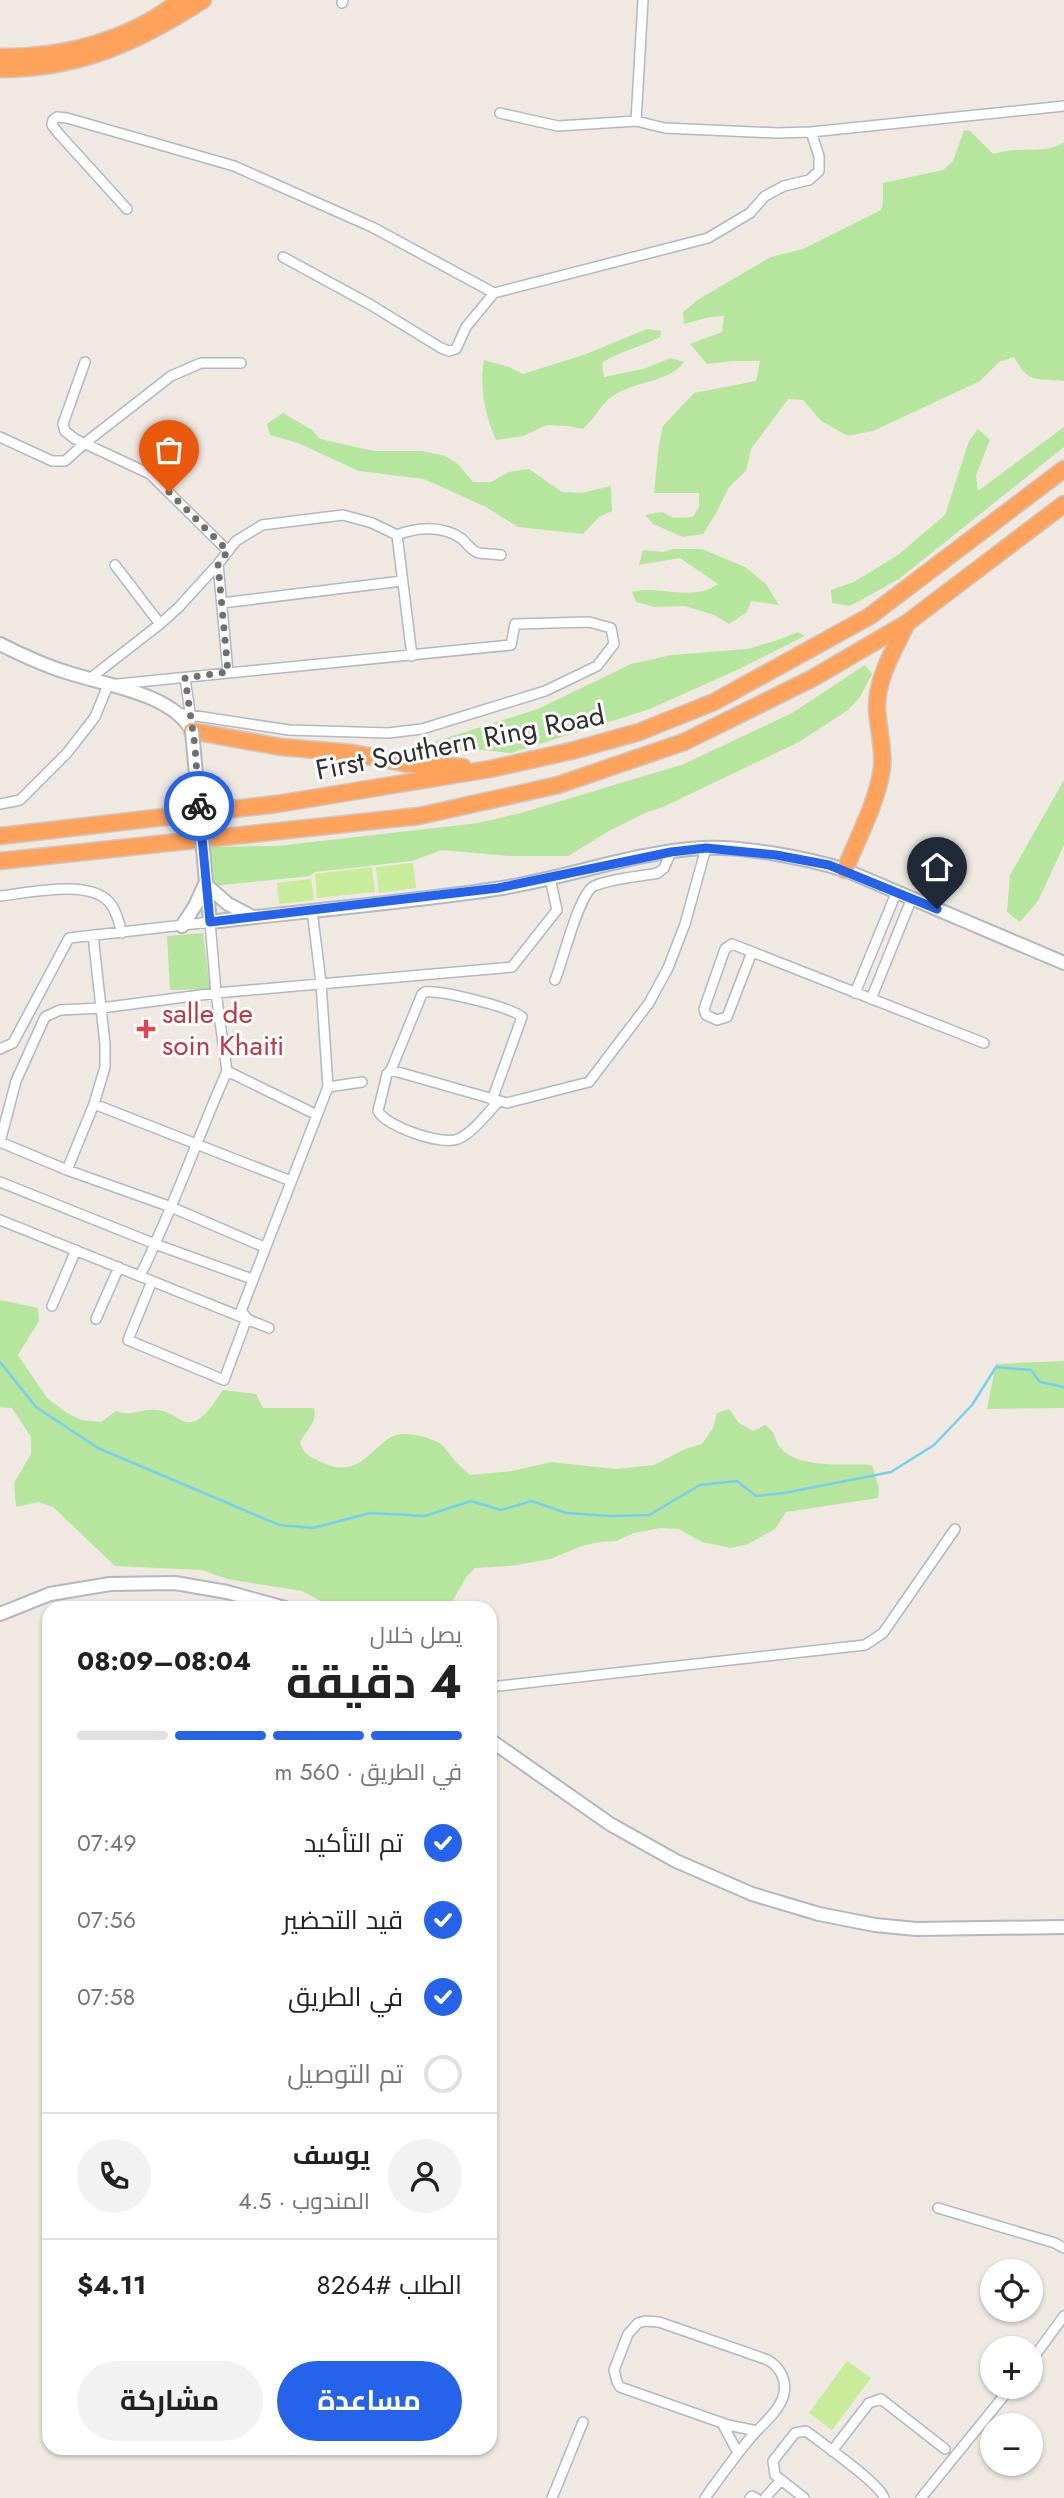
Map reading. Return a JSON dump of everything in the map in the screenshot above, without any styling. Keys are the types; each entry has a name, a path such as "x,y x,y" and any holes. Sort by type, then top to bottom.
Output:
{"highway":[{"path":"0,57 27,57 87,46 141,26 181,0"},
{"path":"167,23 195,0"},
{"path":"0,69 23,69 78,61 126,44 167,23 203,0"},
{"name":"First Southern Ring Road","path":"0,836 277,804 490,769 639,732 714,702 870,616 1064,469"},
{"name":"First Southern Ring Road","path":"0,861 419,816 558,785 684,742 813,678 907,623 1064,505"},
{"path":"845,870 874,799 882,767 877,712 878,689 907,623"},
{"path":"852,655 866,653 875,658 882,677"},
{"path":"192,723 281,747 344,752 408,764 490,769"}],"main road":[{"path":"0,644 46,665 151,698 192,723 210,922 480,891 671,852 706,848 798,858 845,870 1064,964"},
{"path":"205,877 228,904 255,917"},
{"path":"182,926 191,913 205,877"},
{"path":"0,1614 50,1594 123,1584 175,1583 260,1601"},
{"path":"497,1745 610,1824 676,1861 752,1894 819,1914 875,1925 916,1929 1064,1927"}],"street":[{"path":"636,121 643,0"},
{"path":"500,113 558,126 636,121 664,128 777,133 811,132 1064,106"},
{"path":"127,209 59,134 52,125 53,120 57,117 67,118 234,166 372,227 494,293"},
{"path":"283,257 449,351 456,349 466,327 494,293 708,238 750,213 765,196 809,180 819,171 819,156 811,132"},
{"path":"85,362 63,424 65,431 75,439 150,474 228,551"},
{"path":"0,437 52,461 65,461 171,376 201,363 242,363"},
{"path":"88,680 179,607 236,541 262,524 343,515 372,523 397,535 409,530 428,528 447,532 461,539 476,552 501,555"},
{"path":"397,535 412,656"},
{"path":"218,564 228,672"},
{"path":"115,565 160,624"},
{"path":"222,603 402,581"},
{"path":"0,804 20,800 67,753 95,717 108,685 511,645 514,624 589,622 611,628 614,644 597,667 545,691 422,729 388,733 192,723 185,678"},
{"path":"391,1070 495,1101 517,1101 589,1082 649,1003 668,968 685,924 706,848"},
{"path":"555,979 586,892 595,886 658,873 664,868 671,852"},
{"path":"264,1247 171,1207 67,1170 0,1142 16,1081 45,1017 60,1010 101,1009 216,993 512,967 557,910 550,878"},
{"path":"0,896 74,889 98,893 111,904 122,933"},
{"path":"855,993 897,891"},
{"path":"871,999 912,898"},
{"path":"247,1318 241,1311 252,1279 328,1087 321,983 312,910"},
{"path":"0,1049 13,1043 69,938 210,922 227,1071 140,1276"},
{"path":"67,1170 94,1104 105,1067 93,935"},
{"path":"752,952 727,1017 717,1020 706,1015 704,1009 727,945 732,944 984,1043"},
{"path":"425,992 446,994 499,1007 522,1017 495,1101 458,1139 448,1141 390,1124 380,1117 377,1111 387,1074 425,992"},
{"path":"227,1071 317,1115"},
{"path":"328,1087 362,1082"},
{"path":"94,1104 290,1181"},
{"path":"0,1182 155,1244 252,1279"},
{"path":"0,1220 269,1328"},
{"path":"52,1306 76,1250"},
{"path":"96,1319 119,1267"},
{"path":"152,1280 128,1340 224,1380 247,1318"},
{"path":"497,1686 865,1645 883,1633 955,1530"},
{"path":"938,2208 1064,2248"},
{"path":"1043,2345 1064,2316"},
{"path":"705,2498 738,2453 757,2431 783,2397 783,2376 774,2364 761,2357 659,2322 645,2321 632,2328 615,2364 614,2376 620,2387 722,2423 757,2431"},
{"path":"832,2451 869,2403 881,2399 945,2449"},
{"path":"921,2498 1002,2399"},
{"path":"552,2498 583,2422"},
{"path":"722,2423 738,2453"},
{"path":"804,2498 775,2475 773,2461 795,2433 806,2431 883,2493 884,2498"},
{"path":"765,2498 781,2480"},
{"path":"750,2498 756,2498"}],"green space":[{"path":"964,130 970,131 993,154 1011,150 1047,149 1064,142 1064,381 1029,376 1014,357 999,362 980,381 873,431 848,436 821,421 803,400 788,399 751,449 746,471 729,487 703,534 683,537 653,524 645,515 662,512 674,518 693,517 699,507 699,493 654,493 663,426 694,393 756,381 760,361 707,364 690,344 722,332 724,316 684,324 683,312 699,299 771,257 803,249 881,210 883,183 943,170 953,161"},
{"path":"647,329 661,331 660,337 602,363 604,377 643,369 671,358 684,362 678,369 616,394 582,429 547,425 523,436 496,440 484,401 484,360 523,374 586,354"},
{"path":"283,413 312,430 320,439 374,451 422,451 445,456 458,464 473,482 491,482 509,472 529,469 562,492 582,493 611,486 612,511 599,517 583,534 518,527 486,507 424,479 359,471 298,443 270,435 267,424"},
{"path":"1064,427 1064,447 899,579 850,606 832,603 831,590 854,582 898,555 945,515 969,441 978,429 990,440 976,475 978,491"},
{"path":"702,549 745,567 766,584 779,605 751,601 747,612 729,624 714,615 685,606 655,607 636,602 632,592 698,592 718,584 680,558 639,565 643,550 662,552"},
{"path":"798,632 805,636 650,709 511,753 474,749 433,755 399,753 538,709 631,664 671,655 747,649"},
{"path":"865,665 872,674 860,697 848,710 799,742 645,813 568,856 509,856 442,850 412,861 315,872 310,876 213,886 210,847 277,846 478,823 521,813 684,764 792,713"},
{"path":"1064,780 1064,845 1038,901 1020,922 1007,912 1010,875"},
{"path":"413,863 416,888 379,893 376,867"},
{"path":"372,867 375,892 317,898 315,874"},
{"path":"311,879 314,900 279,904 277,883"},
{"path":"203,933 210,989 170,990 167,936"},
{"path":"0,1300 38,1308 39,1321 18,1355 47,1398 81,1420 101,1422 116,1411 127,1413 158,1410 190,1422 206,1413 223,1390 256,1394 263,1408 314,1408 313,1422 300,1443 307,1454 319,1461 335,1467 348,1467 359,1463 395,1435 409,1434 441,1444 470,1475 512,1471 551,1462 616,1469 654,1465 685,1449 702,1444 713,1428 717,1413 729,1409 739,1423 753,1431 765,1425 773,1433 780,1447 798,1459 823,1464 872,1465 879,1488 878,1498 786,1512 775,1529 748,1544 731,1548 702,1542 679,1529 660,1528 634,1533 616,1541 582,1546 550,1559 511,1566 475,1568 466,1577 453,1601 321,1601 302,1591 227,1579 202,1570 115,1566 53,1507 38,1502 16,1507 14,1483 31,1454 31,1437 12,1408 0,1407"},
{"path":"1064,1361 1064,1408 987,1409 996,1364"},
{"path":"847,2361 871,2378 832,2430 809,2413"}],"waterway":[{"path":"0,1362 36,1407 98,1448 279,1525 313,1528 370,1513 425,1516 471,1501 501,1510 532,1501 566,1513 649,1515 700,1485 737,1481 756,1496 784,1493 891,1472 934,1445 972,1405 996,1367 1031,1370 1040,1382 1064,1387"}],"way so far":[{"path":"169,492 228,551 218,564 228,672 185,678 195,746 199,806"}],"place":[{"name":"salle de soin Khaiti","path":"146,1029"}],"route":[{"path":"199,806 210,922 513,886 671,852 706,848 733,849 829,865 937,909"}]}
